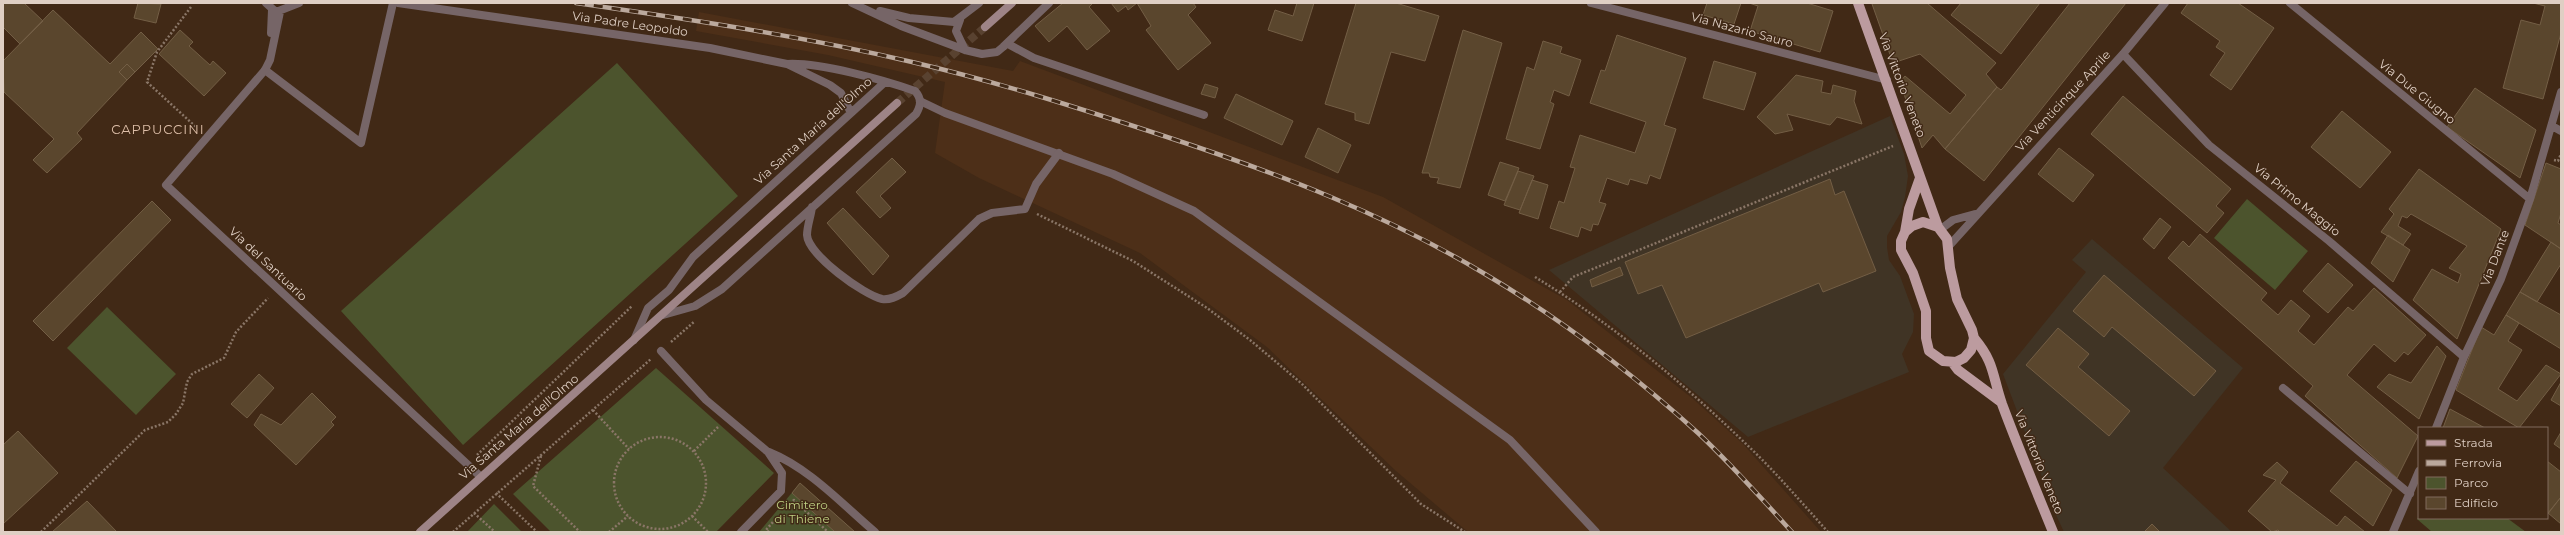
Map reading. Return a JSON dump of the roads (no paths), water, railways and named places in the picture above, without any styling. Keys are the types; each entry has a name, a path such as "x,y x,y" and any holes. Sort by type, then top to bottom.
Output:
{"main road":[{"path":"985,28 1012,3"},
{"name":"Via Vittorio Veneto","path":"1858,3 1916,161 1920,178 1940,228 1947,238 1950,268 1957,299 1974,338 1986,352 1992,365 2001,402 2053,532"},
{"name":"Via Santa Maria dell'Olmo","path":"420,532 897,103"},
{"name":"Via Vittorio Veneto","path":"1920,178 1909,209 1905,232 1901,241 1901,250 1913,273 1926,312 1927,345 1938,359 1952,362 1958,370 2001,402"},
{"path":"1905,232 1918,223 1928,223 1940,228"},
{"path":"1952,362 1967,355 1974,338"}],"street":[{"path":"266,3 276,11 289,4 299,3"},
{"path":"265,70 361,142 394,3"},
{"name":"Via Padre Leopoldo","path":"398,3 710,48 787,64 830,85 840,93 851,113"},
{"path":"852,3 901,26 964,50 982,54 997,52 1008,44 1049,3"},
{"path":"859,3 889,14 909,18 946,22 960,20"},
{"path":"964,50 956,31 960,20 979,3"},
{"name":"Via Nazario Sauro","path":"1591,3 1886,80"},
{"name":"Via Venticinque Aprile","path":"1948,247 1976,214 2123,54 2165,3"},
{"name":"Via Due Giugno","path":"2290,3 2530,199"},
{"name":"Via del Santuario","path":"276,11 271,50 265,70 166,185 466,466 481,477"},
{"path":"1008,44 1034,58 1204,115"},
{"name":"Via Primo Maggio","path":"2123,54 2209,144 2329,241 2464,357"},
{"name":"Via Padre Leopoldo","path":"787,64 800,63 885,82"},
{"name":"Via Santa Maria dell'Olmo","path":"633,341 648,308 668,290 693,257 885,82 915,91 920,101 916,114 722,289 694,306 663,315"},
{"name":"Via Dante","path":"2436,427 2464,357 2501,279 2530,199 2561,92"},
{"path":"920,101 945,113 1059,153 1113,174 1194,211 1510,440 1596,532"},
{"path":"2552,126 2561,131"},
{"path":"812,207 807,235 812,248 848,279 881,299 891,299 903,293 979,219 992,213 1025,209 1036,184 1059,153"},
{"path":"1940,228 1953,220 1976,214"},
{"path":"660,351 686,380 727,418 768,452 782,473 781,491 741,532"},
{"path":"2283,388 2410,494"},
{"path":"768,452 784,458 808,475 875,532"},
{"path":"2393,532 2418,473"}],"tunnel":[{"path":"897,103 985,27"}],"railway":[{"path":"576,3 786,36 912,62 976,78 1040,96 1167,137 1249,165 1330,196 1409,232 1447,252 1513,291 1596,348 1698,433 1734,469 1792,532"}],"district":[{"name":"CAPPUCCINI","path":"158,129"}],"park label":[{"name":"Cimitero di Thiene","path":"802,512"}]}
